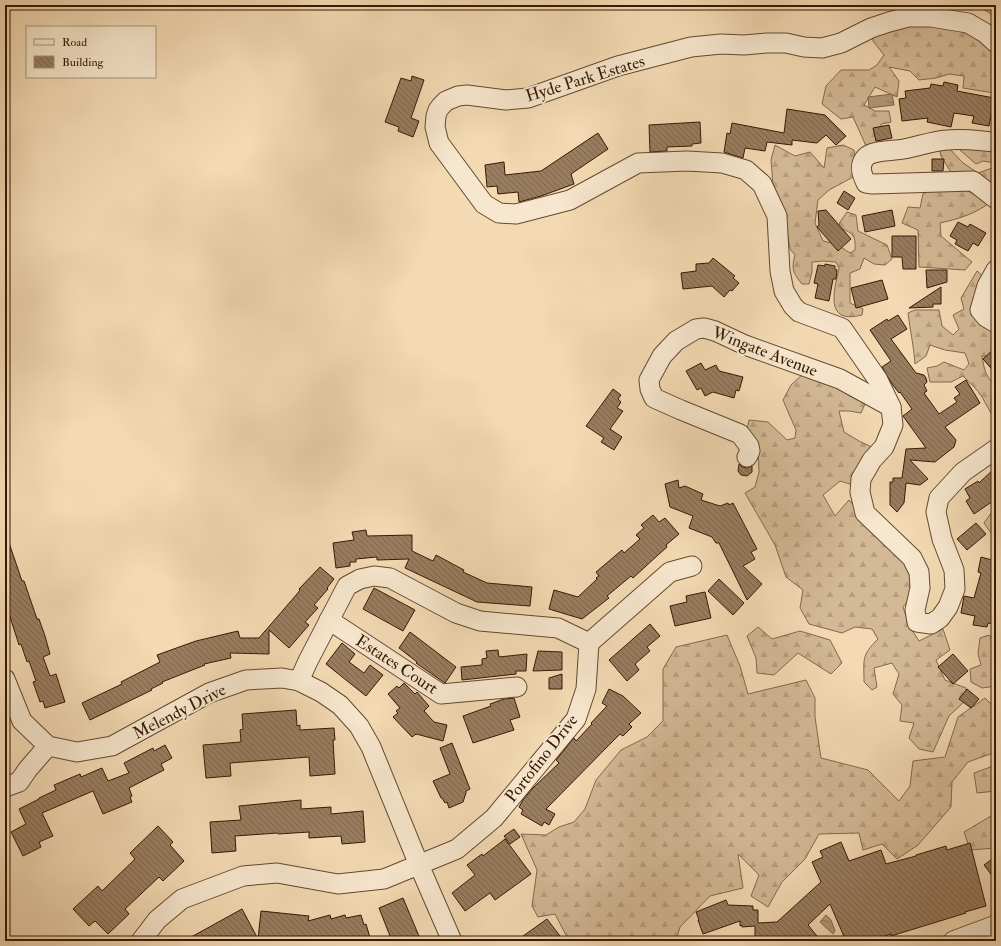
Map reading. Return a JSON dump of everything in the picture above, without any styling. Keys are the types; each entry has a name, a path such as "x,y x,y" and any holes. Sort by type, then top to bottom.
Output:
{"street":[{"name":"Hyde Park Estates","path":"891,408 878,380 842,328 799,312 793,306 784,291 780,271 777,216 762,184 746,170 722,163 687,161 638,162 570,200 516,214 499,213 484,204 439,143 435,127 438,110 446,101 452,98 467,95 506,100 528,98 618,66 691,47 721,44 744,45 786,43 804,47 822,48 841,43 871,28 908,17 931,17 968,24 985,33 996,42"},
{"path":"996,142 947,140 904,149 879,152 867,156 863,161 861,168 862,175 866,183 973,181 996,199"},
{"path":"996,270 987,286 980,310 986,317 996,323"},
{"name":"Wingate Avenue","path":"747,457 750,451 749,446 740,434 654,398 650,389 649,380 662,356 676,341 696,329 704,328 715,331 745,345 840,379 891,408"},
{"path":"891,408 893,424 884,447 872,460 861,478 860,492 865,514 912,558 919,572 920,588 915,610 917,622 932,624 940,618 948,607 955,589 954,570 942,539 936,512 939,498 963,472 996,449"},
{"path":"299,681 347,586 360,579 374,576 390,578 456,613 480,621 558,628 589,643 670,572 692,566"},
{"name":"Estates Court","path":"329,620 441,694 517,687"},
{"name":"Portofino Drive","path":"141,941 157,920 182,899 243,876 277,873 338,884 384,879 457,849 494,818 576,718 586,689 589,643"},
{"name":"Melendy Drive","path":"48,746 77,752 112,746 209,693 246,680 282,678 299,681 321,692 340,706 359,726 371,747 452,941"},
{"path":"5,679 22,721 48,746 19,782 5,787"},
{"path":"953,941 996,925"}],"green space":[{"path":"977,5 996,5 996,17 994,16"},
{"path":"909,22 937,24 953,28 976,38 996,53 996,101 994,93 963,88 964,76 949,74 936,78 919,80 910,71 889,67 899,81 897,97 875,87 864,105 875,111 889,111 891,122 881,124 883,146 867,148 853,117 841,119 822,104 826,86 841,70 869,70 877,65 884,55 873,41 873,35"},
{"path":"961,144 996,146 996,163 983,161 976,164 960,150"},
{"path":"775,145 795,156 810,152 824,168 827,148 843,145 854,150 857,175 829,190 818,200 815,223 823,241 836,244 850,253 855,250 854,237 850,233 838,227 847,212 856,215 858,231 887,245 892,259 885,265 874,264 864,258 860,269 850,273 850,303 863,309 862,315 850,317 842,315 837,311 834,304 834,296 839,268 836,262 812,262 812,272 809,284 802,284 795,274 793,264 795,255 790,249 784,210 773,185 771,160"},
{"path":"946,145 963,163 978,173 992,168 996,180 996,192 952,174 941,156 939,147"},
{"path":"938,187 961,187 989,203 966,216 940,223 941,236 972,262 965,270 919,267 918,230 902,223 908,207 920,208 923,194"},
{"path":"977,271 983,276 972,310 996,332 996,357 982,356 986,373 996,386 996,422 980,394 963,376 951,382 930,382 927,368 937,366 944,362 964,370 969,364 965,353 945,350 930,345 926,356 915,364 908,313 915,310 939,310 942,326 953,335 959,329 953,315 964,309 961,298"},
{"path":"804,373 834,385 865,404 861,413 839,411 844,432 874,448 853,485 840,481 823,495 835,516 849,500 908,563 914,580 912,595 903,607 910,627 919,641 943,629 950,650 936,660 945,680 966,688 966,700 949,716 933,752 919,749 909,738 914,723 900,721 902,705 893,694 899,674 892,663 874,668 877,687 872,690 864,682 866,654 878,639 872,629 855,627 842,633 809,624 800,608 803,590 786,577 775,545 745,493 755,487 759,472 758,446 747,429 749,420 768,422 787,440 795,438 796,430 783,400 791,385"},
{"path":"994,509 996,509 996,540 984,523"},
{"path":"758,627 772,639 800,631 830,640 842,663 831,674 798,653 774,675 757,673 756,658 747,636"},
{"path":"727,635 740,666 748,694 806,680 815,698 815,717 821,758 868,770 899,801 910,786 913,761 945,757 958,717 985,698 996,709 996,752 968,762 952,782 951,807 918,845 897,859 882,844 863,850 859,833 819,834 805,859 782,882 768,907 751,896 759,875 738,854 743,888 710,896 680,927 676,941 568,941 555,914 538,917 532,906 537,870 521,834 546,835 559,827 574,822 585,809 596,780 621,750 647,737 663,721 663,669 676,647"},
{"path":"989,635 996,644 996,686 982,688 971,682 970,669 981,665 978,654 980,638"},
{"path":"996,765 996,791 977,793 974,773"},
{"path":"996,813 996,848 970,850 964,832"}],"water":[{"path":"892,94 894,105 869,108 868,97"},
{"path":"826,915 831,920 835,931 833,934 820,922"}],"building":[{"path":"412,76 424,80 411,118 419,121 413,137 398,131 399,127 385,122 401,78 411,81"},
{"path":"944,82 958,85 957,91 994,98 989,126 972,123 974,116 954,113 951,127 927,122 928,118 902,121 899,99 906,98 905,91 930,88 931,84 943,86"},
{"path":"787,109 825,115 846,136 836,145 826,135 817,143 792,140 792,145 767,142 765,151 745,148 743,158 724,152 727,133 730,134 732,123 784,133"},
{"path":"700,122 701,143 692,144 692,146 667,147 667,151 650,152 649,125"},
{"path":"889,125 892,138 876,141 873,128"},
{"path":"598,133 608,149 571,174 574,184 519,202 518,192 498,194 497,186 487,187 485,165 504,162 505,175 541,171"},
{"path":"932,159 944,159 943,171 932,171"},
{"path":"844,191 855,198 848,210 837,203"},
{"path":"826,210 851,239 838,251 817,227 819,225 818,211"},
{"path":"892,210 895,226 865,232 862,216"},
{"path":"958,222 968,227 970,224 986,233 978,246 973,243 968,251 955,244 957,240 950,236"},
{"path":"892,236 916,236 916,269 903,269 902,257 892,257"},
{"path":"713,258 735,276 733,278 739,283 732,291 730,290 724,297 712,286 683,289 681,273 696,271 696,264 709,263"},
{"path":"825,264 835,266 835,269 837,270 836,279 833,279 829,301 815,298 818,284 814,283 818,265 825,266"},
{"path":"926,270 947,270 947,282 927,288"},
{"path":"882,280 888,299 856,308 851,288"},
{"path":"941,287 941,304 933,304 933,307 909,308"},
{"path":"898,315 907,329 891,339 916,373 924,375 926,378 927,382 924,385 927,391 924,393 939,414 957,402 954,398 960,394 955,387 966,380 980,403 945,427 956,440 954,447 935,462 910,460 928,479 920,485 906,483 904,503 897,512 890,505 890,482 893,482 893,478 902,478 906,449 926,448 903,416 912,409 900,392 899,393 892,384 882,367 891,361 870,330 887,319 888,321"},
{"path":"996,347 996,374 983,359"},
{"path":"701,363 705,370 716,365 719,371 743,377 739,391 736,390 734,398 713,392 705,396 701,388 697,390 686,371"},
{"path":"613,389 621,395 618,399 621,402 617,408 623,411 610,429 622,437 614,450 601,442 604,438 586,426"},
{"path":"739,464 742,467 747,468 752,466 752,472 747,476 741,475 738,471"},
{"path":"996,467 996,499 974,514 966,501 970,498 965,489 978,481 979,483"},
{"path":"678,480 679,488 685,486 703,494 701,500 720,506 733,503 757,549 751,552 755,559 743,566 762,584 747,600 719,543 716,543 712,537 689,528 693,516 670,507 665,484"},
{"path":"653,515 659,522 665,518 679,534 633,578 631,576 607,596 609,598 582,619 549,609 554,590 578,597 597,579 596,578 599,576 596,572 622,550 624,553 640,539 636,535 644,528 641,525"},
{"path":"976,523 986,534 967,550 957,539"},
{"path":"366,530 367,536 412,535 412,551 433,561 436,555 464,570 463,572 487,583 532,587 530,606 477,602 405,568 409,559 377,560 377,557 356,559 356,562 350,562 350,566 336,568 333,543 354,540 352,532"},
{"path":"7,537 22,581 24,581 37,619 39,619 45,636 50,654 43,657 50,676 56,674 65,702 45,708 43,701 40,702 33,682 36,681 29,661 27,662 21,644 19,645 5,601 5,538"},
{"path":"981,557 996,561 995,624 988,623 987,627 973,625 975,616 961,613 964,596 974,598 981,573 978,572"},
{"path":"320,567 334,579 327,588 328,589 314,605 318,608 305,622 309,625 289,648 269,630 269,654 230,653 231,658 204,664 205,665 162,682 163,683 151,689 152,690 90,720 82,703 122,684 121,682 160,662 157,655 196,641 238,631 240,638 259,638 297,594 300,590 299,589"},
{"path":"719,579 744,603 733,615 708,591"},
{"path":"374,588 415,610 403,631 363,609"},
{"path":"705,592 711,618 675,626 670,606 687,602 686,596"},
{"path":"650,624 660,636 647,647 650,651 635,664 639,670 627,681 609,660"},
{"path":"410,632 456,667 445,683 416,663 417,662 399,648"},
{"path":"342,643 355,654 349,662 364,673 370,665 383,675 366,696 326,664"},
{"path":"498,650 499,657 527,654 526,671 516,671 516,674 462,680 461,667 482,665 482,659 487,658 486,651"},
{"path":"538,651 562,652 562,670 533,671"},
{"path":"953,654 968,671 953,684 938,667"},
{"path":"562,674 562,689 549,689 549,678"},
{"path":"404,683 415,694 417,692 429,706 424,711 434,722 447,725 443,741 416,734 412,737 393,717 398,713 396,711 400,708 388,694 397,686 399,688"},
{"path":"609,689 623,696 641,713 629,724 632,727 623,736 620,734 546,809 555,814 549,825 544,822 542,826 521,814 523,810 519,807 523,800 533,788 559,763 556,760 574,738 576,741 607,706 602,703"},
{"path":"967,689 979,699 971,708 959,699"},
{"path":"514,698 520,717 510,720 514,730 473,743 463,716 491,706 490,704 504,699"},
{"path":"296,710 297,726 300,725 300,730 334,728 335,740 333,740 335,774 310,776 309,757 230,763 231,776 206,778 203,745 241,742 240,730 243,729 242,714"},
{"path":"452,743 470,789 466,791 463,802 449,808 447,802 445,803 441,798 433,781 450,774 440,748"},
{"path":"165,745 172,758 161,764 164,770 129,788 132,796 130,797 132,802 103,814 93,791 42,813 53,836 39,842 41,847 23,856 11,832 26,824 19,809 56,790 54,785 80,774 81,777 102,768 108,781 129,773 124,763 153,748 154,751"},
{"path":"301,800 301,809 331,807 331,814 363,811 365,842 342,844 341,836 309,838 309,832 235,836 236,851 212,853 210,822 241,820 239,806"},
{"path":"158,826 173,842 170,845 184,861 163,881 159,877 125,909 129,914 108,934 95,921 89,926 73,909 98,886 102,891 135,859 130,853"},
{"path":"514,829 520,837 510,844 504,836"},
{"path":"505,839 531,874 495,900 490,893 465,911 452,893 475,875 467,865 482,854 483,856"},
{"path":"841,842 849,861 881,850 886,864 946,846 947,850 970,843 986,906 891,936 891,934 870,941 846,941 830,904 808,925 821,941 755,941 755,926 742,927 742,925 740,926 740,921 703,934 696,912 726,900 728,905 753,906 753,910 758,910 758,923 777,922 821,882 812,862 823,857 820,851"},
{"path":"996,856 996,881 984,865"},
{"path":"403,898 421,941 392,941 379,908"},
{"path":"242,909 258,939 261,911 309,916 308,921 330,915 331,919 345,915 346,918 361,915 364,925 366,924 371,941 184,941"},
{"path":"547,919 560,936 554,941 516,941"}]}
